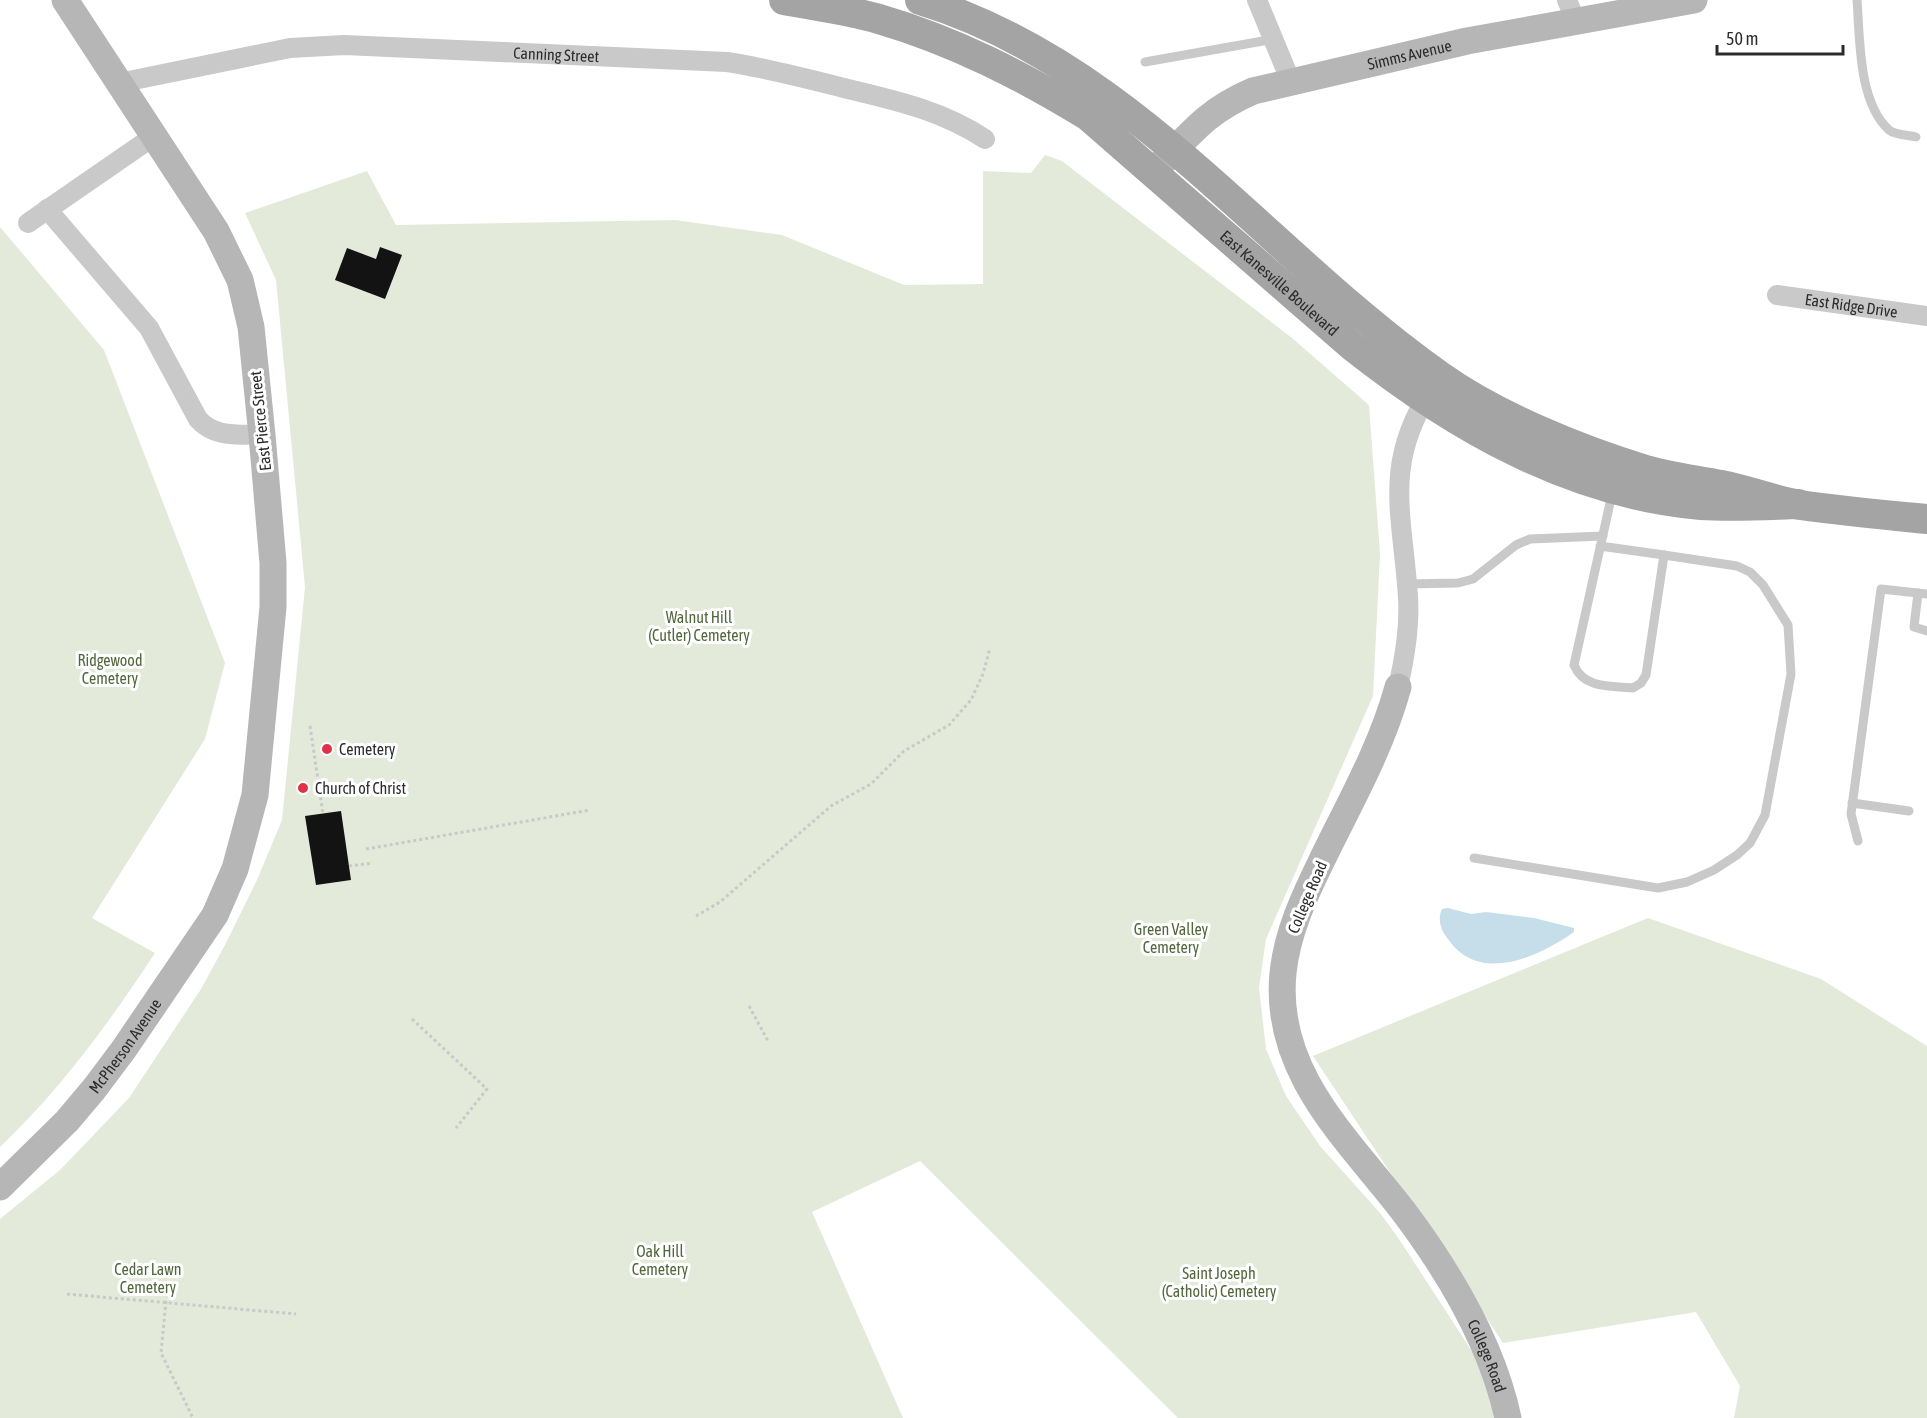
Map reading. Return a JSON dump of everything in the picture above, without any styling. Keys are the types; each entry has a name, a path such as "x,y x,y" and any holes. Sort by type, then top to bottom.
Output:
{"main road":[{"name":"East Kanesville Boulevard","path":"784,0 879,19 933,37 989,60 1040,86 1088,116 1352,346 1432,388 1468,395 1516,419 1597,453 1647,470 1798,504 1927,519"},
{"name":"East Kanesville Boulevard","path":"920,0 982,23 1065,66 1119,103 1344,301 1484,436 1527,458 1613,488 1701,505 1798,504"}],"street":[{"name":"East Pierce Street","path":"65,0 225,245 240,280 251,327 273,563 272,615 255,795 248,829 226,887"},
{"path":"1257,0 1291,82"},
{"name":"Simms Avenue","path":"1154,172 1208,115 1225,103 1253,91 1467,41 1572,11 1694,0"},
{"name":"Canning Street","path":"119,83 290,48 344,45 727,62 763,67 923,108 964,126 985,139"},
{"path":"28,223 154,136"},
{"path":"47,209 149,328 198,419 206,428 217,433 262,435"},
{"name":"East Ridge Drive","path":"1777,295 1927,316"},
{"name":"College Road","path":"1432,388 1402,453 1398,477 1398,503 1406,584 1406,654 1387,726 1293,924 1283,972 1284,1009 1294,1055 1306,1083 1325,1115 1405,1213 1449,1281 1485,1351 1508,1418"},
{"name":"McPherson Avenue","path":"0,1187 67,1120 118,1057 214,915 226,887"}],"lane":[{"path":"1857,0 1864,77 1875,113 1890,131 1916,137"},
{"path":"1145,62 1274,39"},
{"path":"1613,488 1574,665 1583,679 1593,684 1633,688 1641,683 1646,675 1664,555"},
{"path":"1406,584 1458,583 1473,579 1516,544 1530,539 1603,536"},
{"path":"1474,858 1658,888 1687,882 1714,870 1737,855 1750,843 1765,814 1791,674 1788,625 1763,585 1750,572 1737,566 1600,546"},
{"path":"1858,841 1851,814 1881,589 1922,593 1914,627 1927,632"},
{"path":"1852,804 1909,811"}],"path":[{"path":"696,916 720,902 831,806 871,784 904,751 949,725 971,700 983,674 990,648"},
{"path":"310,726 324,814"},
{"path":"366,849 590,810"},
{"path":"348,866 373,863"},
{"path":"749,1006 768,1041"},
{"path":"412,1019 488,1089 456,1128"},
{"path":"67,1294 296,1314"},
{"path":"166,1301 161,1353 193,1418"}],"green space":[{"name":"Walnut Hill (Cutler) Cemetery","path":"1045,155 1062,161 1292,338 1369,405 1380,554 1373,696 1266,939 1259,988 1266,1049 1286,1096 1320,1146 1380,1213 1399,1239 1503,1399 1504,1418 1178,1418 920,1161 812,1212 903,1418 0,1418 0,1219 60,1170 129,1098 201,989 257,880 282,820 305,587 276,280 245,213 367,171 396,225 675,220 782,235 904,285 983,284 983,171 1031,173"},
{"name":"Ridgewood Cemetery","path":"0,227 104,350 225,663 205,739 92,918 155,953 120,1005 64,1079 0,1147"},
{"path":"1648,918 1821,979 1927,1046 1927,1418 1734,1418 1740,1386 1696,1312 1503,1343 1313,1056"}],"water":[{"path":"1448,908 1471,914 1486,912 1534,918 1574,928 1574,932 1544,950 1527,957 1492,964 1476,961 1461,953 1443,932 1440,925 1441,913 1442,909"}],"building":[{"path":"380,247 402,255 385,299 335,280 347,248 376,259"},
{"path":"341,811 351,880 316,885 305,816"}],"place":[{"name":"Cemetery","path":"327,749"},
{"name":"Church of Christ","path":"303,788"}],"park label":[{"name":"Green Valley Cemetery","path":"1171,938"},
{"name":"Oak Hill Cemetery","path":"660,1260"},
{"name":"Cedar Lawn Cemetery","path":"148,1278"},
{"name":"Saint Joseph (Catholic) Cemetery","path":"1219,1282"}]}
